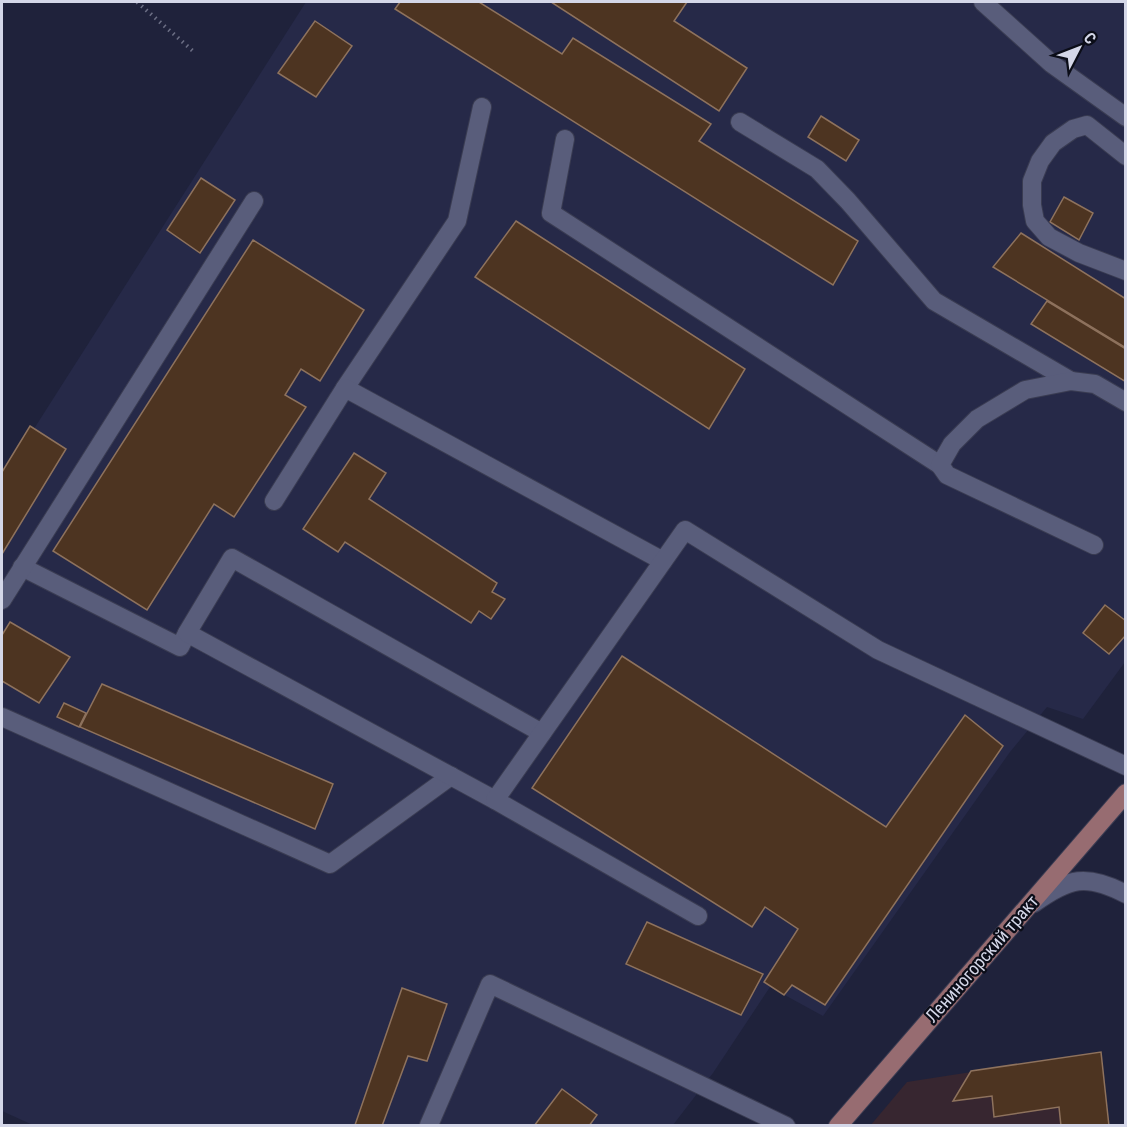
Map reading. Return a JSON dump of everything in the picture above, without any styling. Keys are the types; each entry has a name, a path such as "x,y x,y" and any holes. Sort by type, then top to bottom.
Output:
{"main road":[{"name":"Лениногорский тракт","path":"838,1125 1125,793"}],"street":[{"path":"983,2 1052,64 1125,117"},
{"path":"274,501 345,388 457,221 482,107"},
{"path":"740,122 816,169 848,201 934,301 1071,381"},
{"path":"1125,156 1088,125 1073,129 1053,142 1040,161 1032,181 1035,221 1049,237 1079,253 1125,271"},
{"path":"565,139 551,213 940,465 947,475 1095,545"},
{"path":"2,600 254,201"},
{"path":"940,465 952,444 977,419 1025,390 1071,381 1095,384 1125,402"},
{"path":"345,388 663,561"},
{"path":"495,800 685,530 878,650 1125,766"},
{"path":"22,567 180,647 232,558 542,733"},
{"path":"187,633 495,800 698,916"},
{"path":"2,717 330,864 451,776"},
{"path":"1023,911 1049,892 1077,880 1102,883 1125,894"},
{"path":"429,1125 490,984 786,1125"}],"path":[{"path":"137,2 193,51"}],"shaded area":[{"path":"306,2 1125,2 1125,662 1083,719 1047,707 1010,752 823,1016 770,987 713,1073 673,1125 35,1126 2,1111 2,479"},
{"path":"1100,1052 1109,1125 870,1126 907,1082"}],"building":[{"path":"400,2 479,2 562,54 573,38 711,124 699,141 858,241 833,285 395,9"},
{"path":"551,2 687,2 674,21 747,68 719,111"},
{"path":"315,21 352,46 316,97 278,73"},
{"path":"821,116 859,140 846,161 808,137"},
{"path":"201,178 235,200 200,253 167,230"},
{"path":"1064,197 1093,213 1079,240 1050,222"},
{"path":"516,221 745,369 709,429 475,277"},
{"path":"1021,233 1126,299 1126,348 993,267"},
{"path":"253,240 364,310 320,381 301,369 285,395 306,407 234,517 214,504 147,610 53,551"},
{"path":"1047,301 1126,349 1126,382 1031,324"},
{"path":"30,426 66,449 2,554 2,472"},
{"path":"354,453 386,473 369,499 497,583 492,592 505,599 491,619 479,611 471,623 345,542 338,552 303,529"},
{"path":"1105,605 1126,621 1126,635 1109,654 1083,633"},
{"path":"10,622 70,657 39,703 2,681 2,635"},
{"path":"622,656 886,827 965,715 1003,746 825,1005 792,985 784,995 764,982 798,929 765,907 752,927 532,788"},
{"path":"102,684 333,784 315,829 80,727"},
{"path":"64,703 86,713 79,727 57,717"},
{"path":"647,922 763,974 741,1015 626,964"},
{"path":"402,988 447,1004 427,1061 408,1056 382,1126 355,1125"},
{"path":"1101,1052 1109,1126 1061,1126 1059,1107 994,1117 992,1096 953,1101 971,1071"},
{"path":"562,1089 597,1115 589,1126 534,1126"}]}
